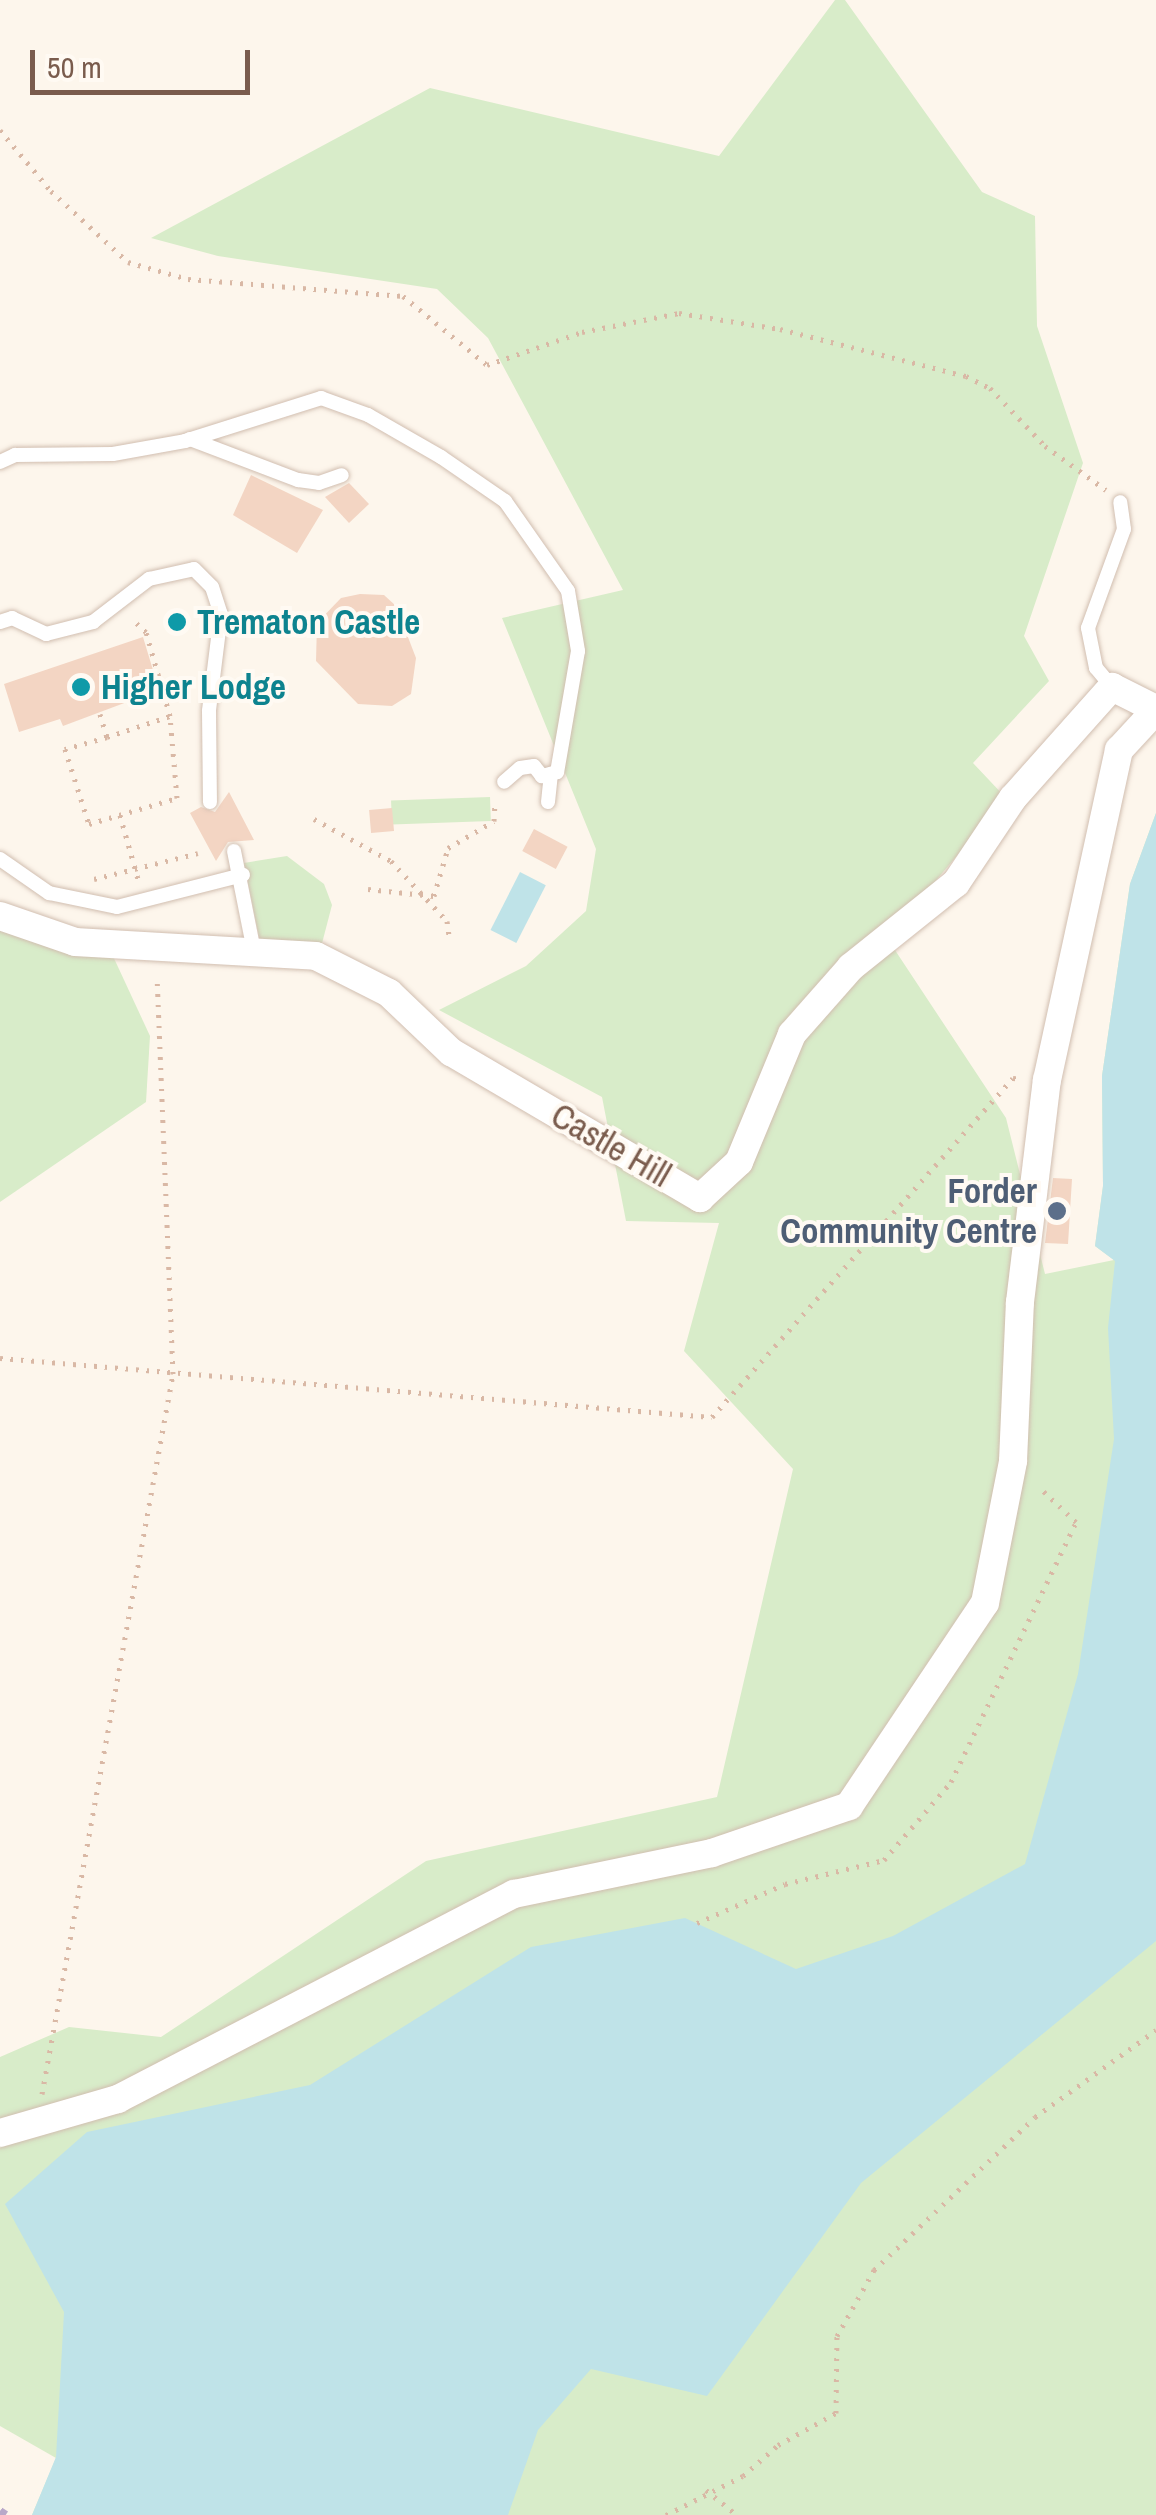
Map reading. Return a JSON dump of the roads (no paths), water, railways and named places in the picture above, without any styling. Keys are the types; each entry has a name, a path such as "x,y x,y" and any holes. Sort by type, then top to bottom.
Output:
{"street":[{"path":"0,2133 118,2099 514,1894 712,1853 849,1806 984,1603 1013,1461 1020,1302 1047,1080 1120,750 1156,710 1112,687"},
{"name":"Castle Hill","path":"0,916 75,942 150,950 316,956 389,993 452,1052 700,1198 739,1162 792,1034 851,968 956,883 1012,798 1112,687"}],"lane":[{"path":"0,462 15,454 113,454 190,439 321,398 368,415 505,501 568,591 578,651 570,726 557,772 520,768 504,782"},
{"path":"190,439 298,480 319,482 342,475"},
{"path":"1112,687 1096,668 1088,628 1124,529 1120,502"},
{"path":"0,622 12,618 46,634 93,622 149,579 172,571 194,570 212,586 221,614 209,711 210,802"},
{"path":"548,802 550,774"},
{"path":"234,851 244,875 254,951"},
{"path":"0,858 36,886 86,905 144,901 244,875"}],"water":[{"path":"1156,813 1156,1941 861,2183 707,2396 591,2369 538,2430 508,2515 32,2515 56,2457 64,2312 5,2204 87,2132 310,2085 531,1947 685,1918 796,1969 893,1936 1025,1864 1078,1674 1114,1439 1108,1328 1115,1261 1095,1246 1103,1186 1102,1076 1130,884"},
{"path":"520,872 546,885 516,943 490,930"}],"railway":[{"path":"0,2511 6,2515"}],"place":[{"name":"Trematon Castle","path":"177,622"},
{"name":"Higher Lodge","path":"81,687"},
{"name":"Forder Community Centre","path":"1057,1211"}]}
